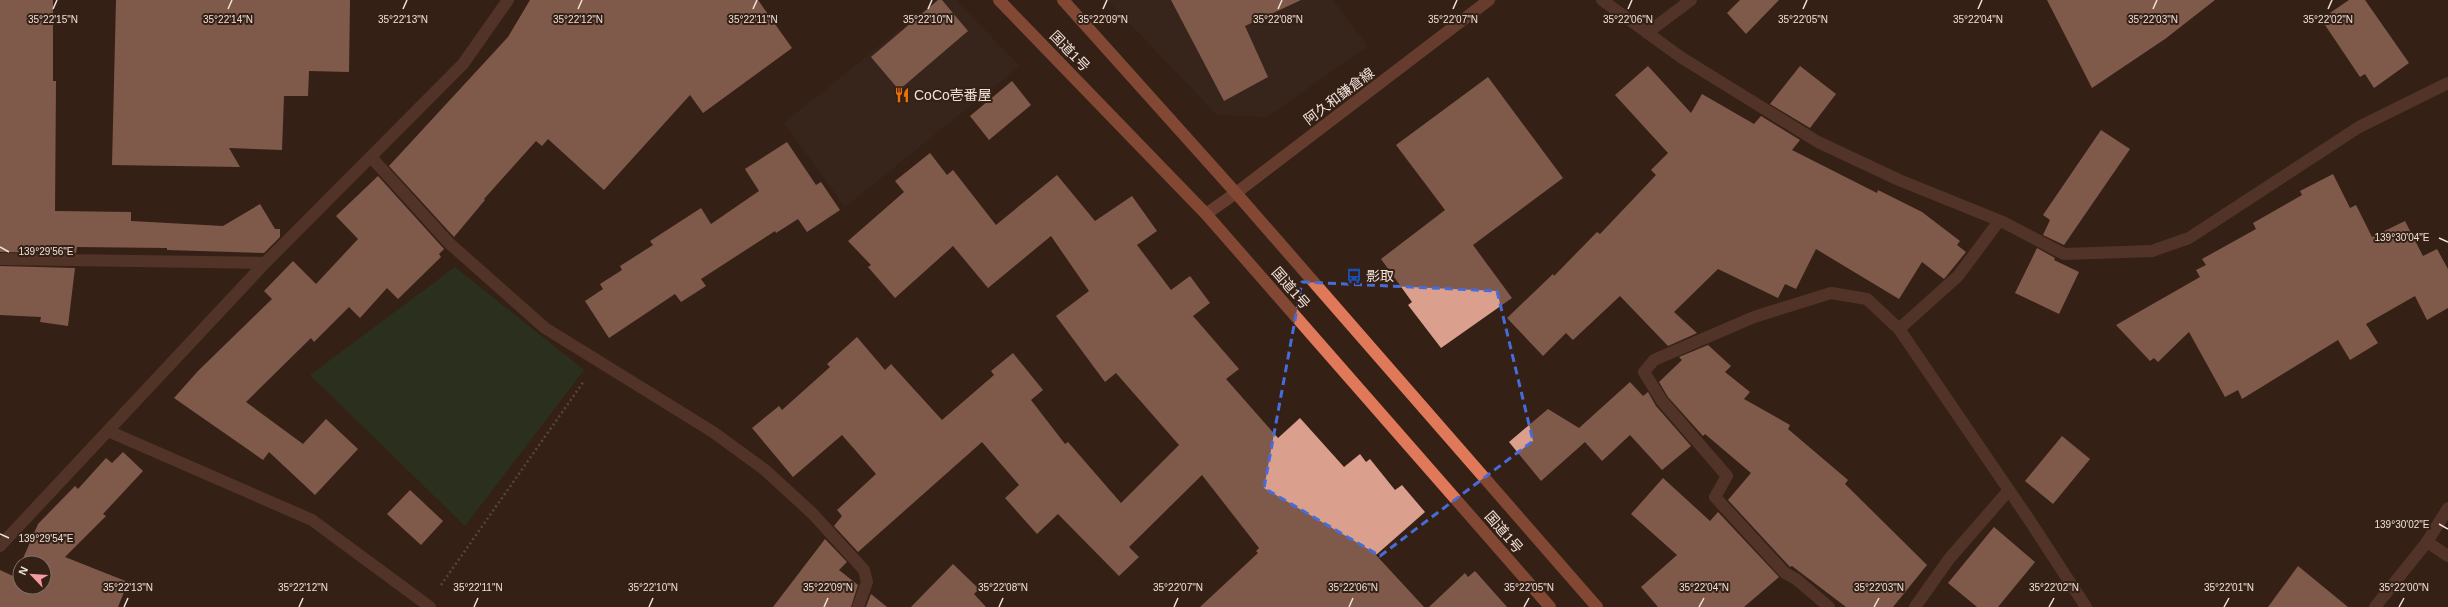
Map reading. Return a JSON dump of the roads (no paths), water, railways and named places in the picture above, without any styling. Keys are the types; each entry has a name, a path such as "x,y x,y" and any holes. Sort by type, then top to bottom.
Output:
{"highway":[{"name":"国道1号","path":"999,0 1206,214 1550,607"},
{"name":"国道1号","path":"1063,0 1236,193 1597,607"}],"main road":[{"name":"阿久和鎌倉線","path":"1206,214 1236,193 1489,0"}],"street":[{"path":"0,546 265,263 464,64 508,0"},
{"path":"1602,0 1682,58 1818,142 1899,180 1999,221 2064,254 2152,251 2189,238 2359,126 2448,83"},
{"path":"1648,33 1691,0"},
{"path":"371,157 449,243 545,328 713,432 765,470 813,514 864,570 867,582 858,607"},
{"path":"1899,329 1958,276 1999,221"},
{"path":"0,259 265,263"},
{"path":"1829,607 1796,579 1784,573 1715,497 1727,476 1662,401 1644,372 1654,360 1692,342 1754,317 1831,293 1867,299 1899,329 2009,490 2086,607"},
{"path":"108,431 312,520 428,606"},
{"path":"1915,607 1948,559 2009,490"},
{"path":"2375,607 2427,542 2448,508"},
{"path":"2427,542 2448,556"}],"place":[{"name":"CoCo壱番屋","path":"902,95"},
{"name":"影取","path":"1354,276"}]}
